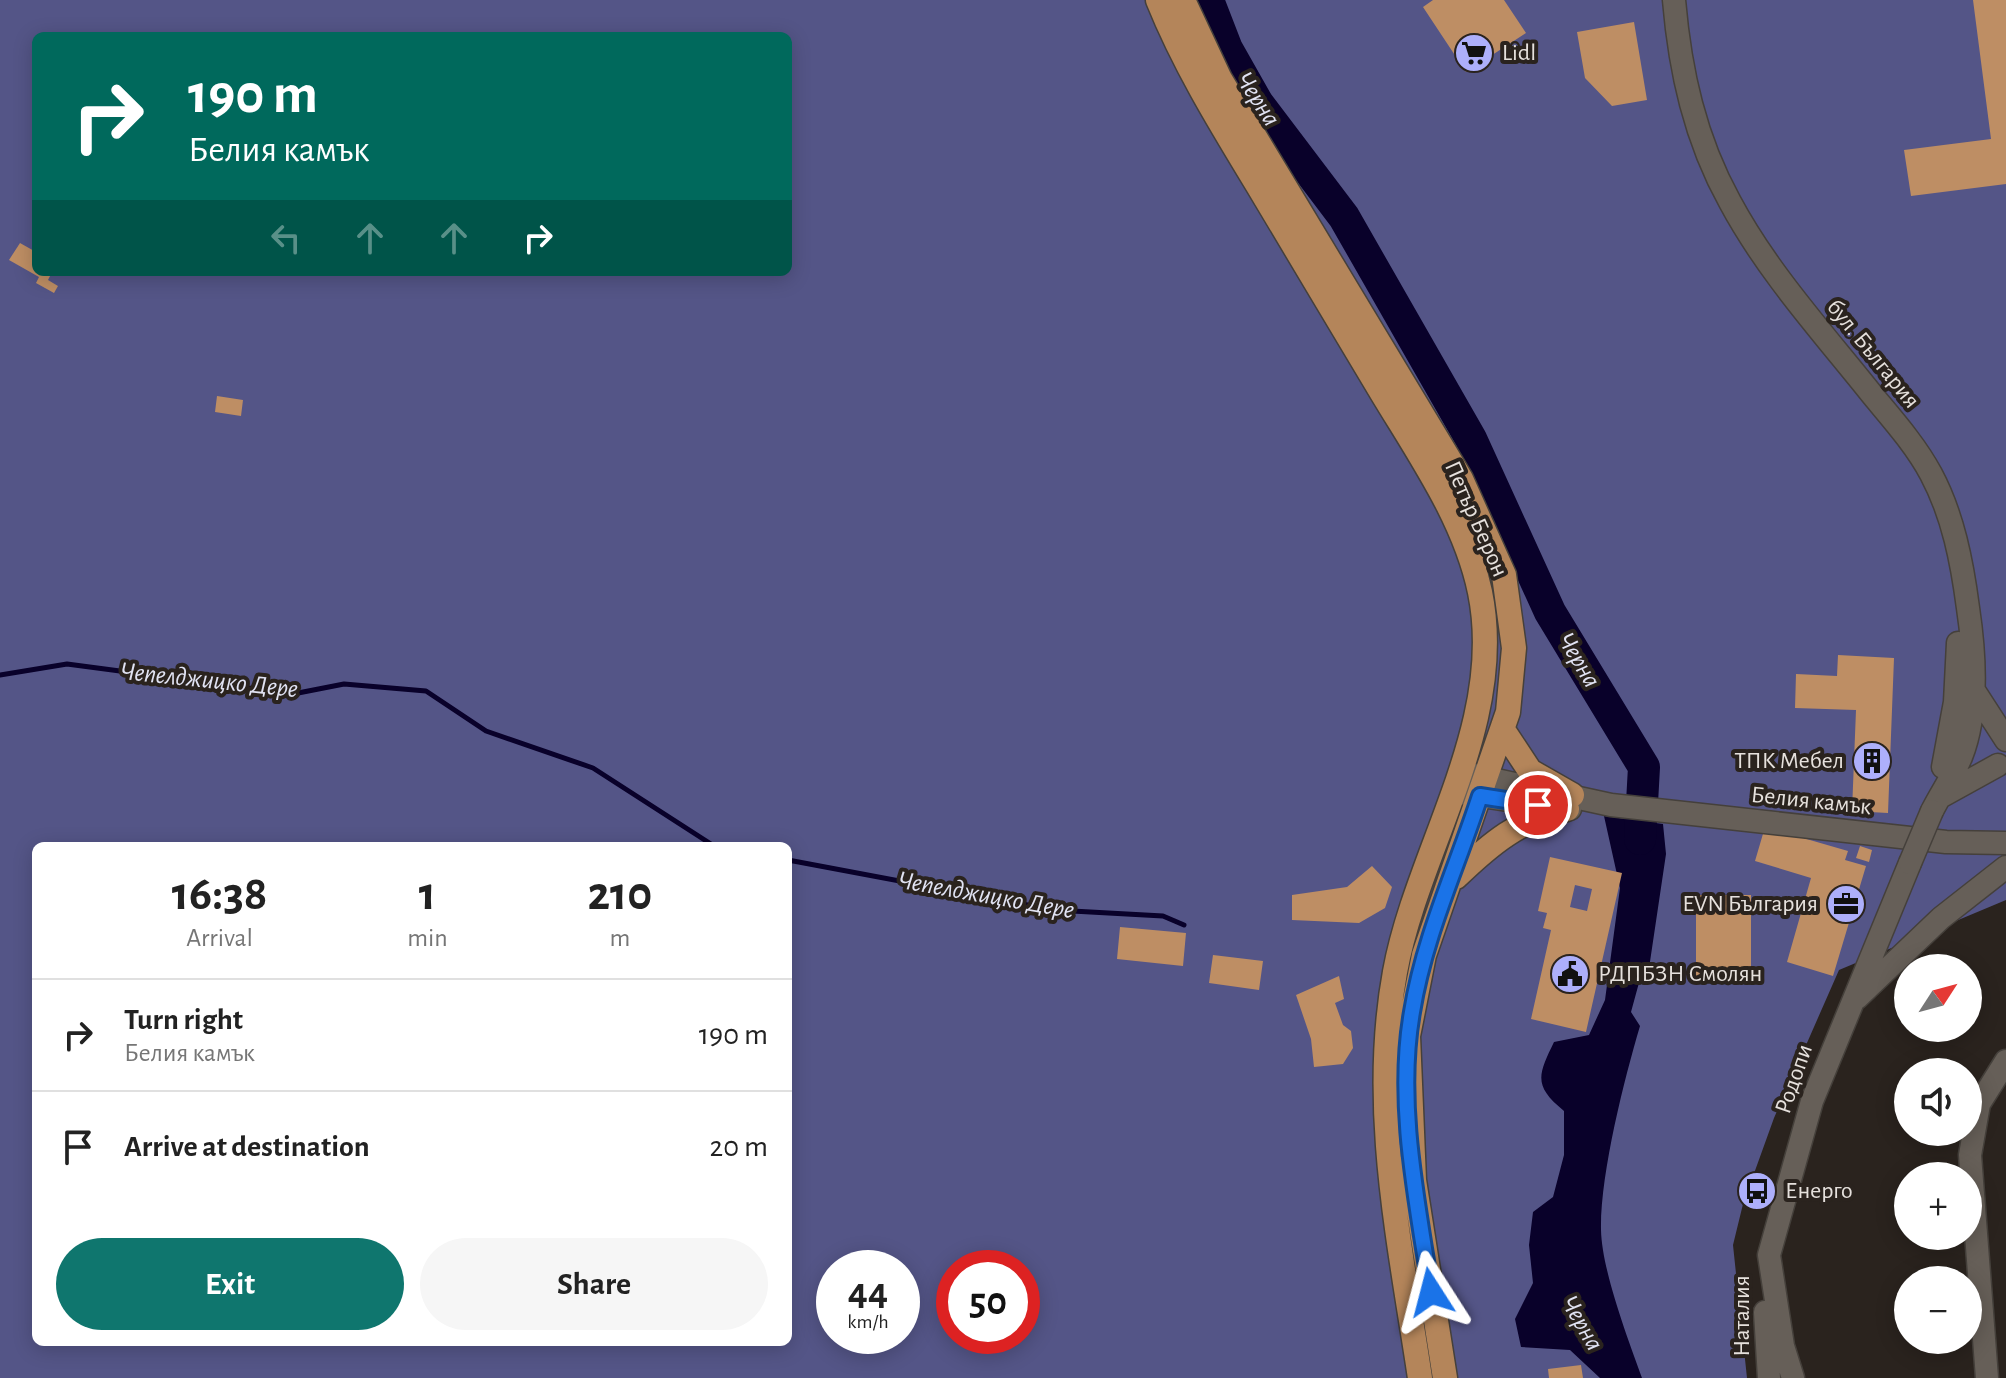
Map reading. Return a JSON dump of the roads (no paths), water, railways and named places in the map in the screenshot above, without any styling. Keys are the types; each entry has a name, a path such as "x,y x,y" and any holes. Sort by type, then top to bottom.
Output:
{"main road":[{"name":"Петър Берон","path":"1158,0 1200,90 1431,475 1467,546 1481,595 1483,659 1459,782 1400,944 1386,1056 1388,1151 1420,1378"},
{"name":"Петър Берон","path":"1183,0 1220,79 1447,455 1486,530 1504,575 1514,648 1512,691 1503,730 1424,955 1412,1011 1408,1061 1414,1180 1445,1378"},
{"path":"1451,881 1515,827 1569,802 1530,771 1503,730"}],"street":[{"name":"бул. България","path":"1660,0 1673,86 1706,186 1738,240 1774,290 1904,456 1932,506 1945,542 1957,617 1956,746"},
{"name":"бул. България","path":"1674,0 1680,64 1691,106 1709,160 1729,202 1786,287 1910,441 1931,473 1945,504 1964,577 1972,646 1973,689 1956,746"},
{"path":"1973,689 2004,754"},
{"path":"1956,746 2004,754"},
{"name":"Родопи","path":"1793,1378 1783,1346 1769,1255 1812,1101 1847,1008 1936,804 1956,746"},
{"path":"1936,804 2004,754"},
{"name":"Белия камък","path":"1459,782 1569,802 1946,842 2006,843"},
{"path":"1847,1008 1925,932 2006,867"},
{"path":"1987,1378 1970,1155 1979,1104 2006,1061"},
{"name":"Наталия","path":"1769,1255 1765,1316 1769,1378"}],"water":[{"path":"1604,816 1663,824 1666,854 1648,975 1640,979 1631,1012 1640,1026 1614,1128 1602,1208 1602,1247 1606,1265 1642,1378 1600,1378 1570,1350 1521,1347 1515,1319 1533,1283 1529,1245 1533,1212 1553,1197 1564,1155 1564,1111 1543,1087 1544,1063 1554,1042 1589,1035 1605,1000 1620,888"}],"waterway":[{"name":"Черна","path":"1208,0 1227,49 1257,102 1344,217 1471,439 1550,612 1644,767 1640,839"},
{"name":"Чепелджицко Дере","path":"0,675 67,664 293,694 344,684 426,691 486,731 593,768 708,842"},
{"name":"Чепелджицко Дере","path":"792,861 1054,910 1163,916 1184,925"}],"place":[{"name":"Lidl","path":"1474,53"},
{"name":"ТПК Мебел","path":"1872,761"},
{"name":"EVN България","path":"1846,904"},
{"name":"РДПБЗН Смолян","path":"1570,974"},
{"name":"Енерго","path":"1757,1191"}]}
